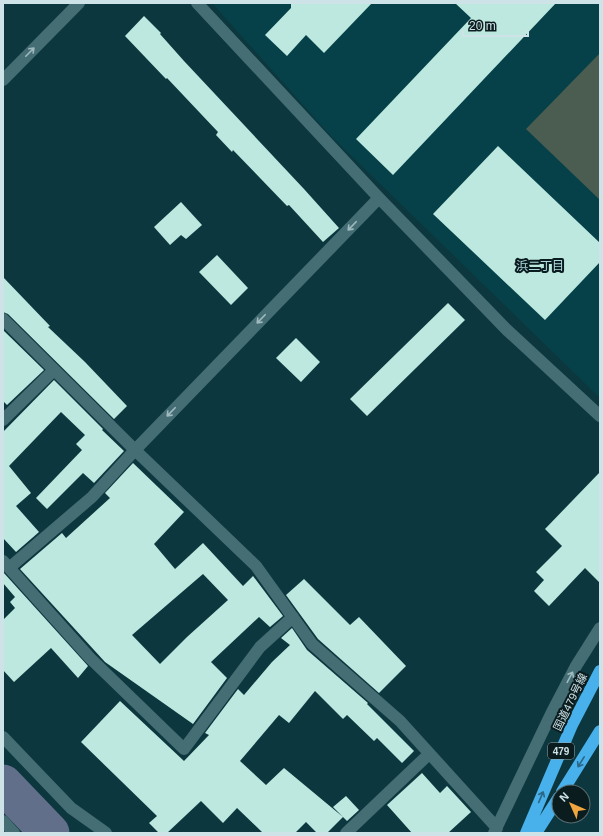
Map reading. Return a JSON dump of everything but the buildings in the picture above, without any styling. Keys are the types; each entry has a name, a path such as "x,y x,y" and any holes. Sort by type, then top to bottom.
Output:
{"highway":[{"name":"国道479号線","path":"526,833 572,725 600,671"},
{"name":"479","path":"567,784 600,731"},
{"path":"536,833 551,810"}],"street":[{"path":"3,80 78,3"},
{"path":"197,3 379,198 507,330 600,416"},
{"path":"292,617 260,647 184,749 90,658 6,564 92,497 135,450 379,198"},
{"path":"3,319 135,450 256,566 312,644 400,721 495,830 552,712 576,666 600,628"},
{"path":"3,420 54,370"},
{"path":"3,737 71,808 106,833"},
{"path":"346,833 430,754"},
{"path":"3,821 14,833"}],"shaded area":[{"path":"212,3 600,3 600,398 330,135"}],"green space":[{"path":"600,53 600,200 526,129"}],"waterway":[{"path":"3,784 50,833"}],"district":[{"name":"浜二丁目","path":"540,266"}]}
